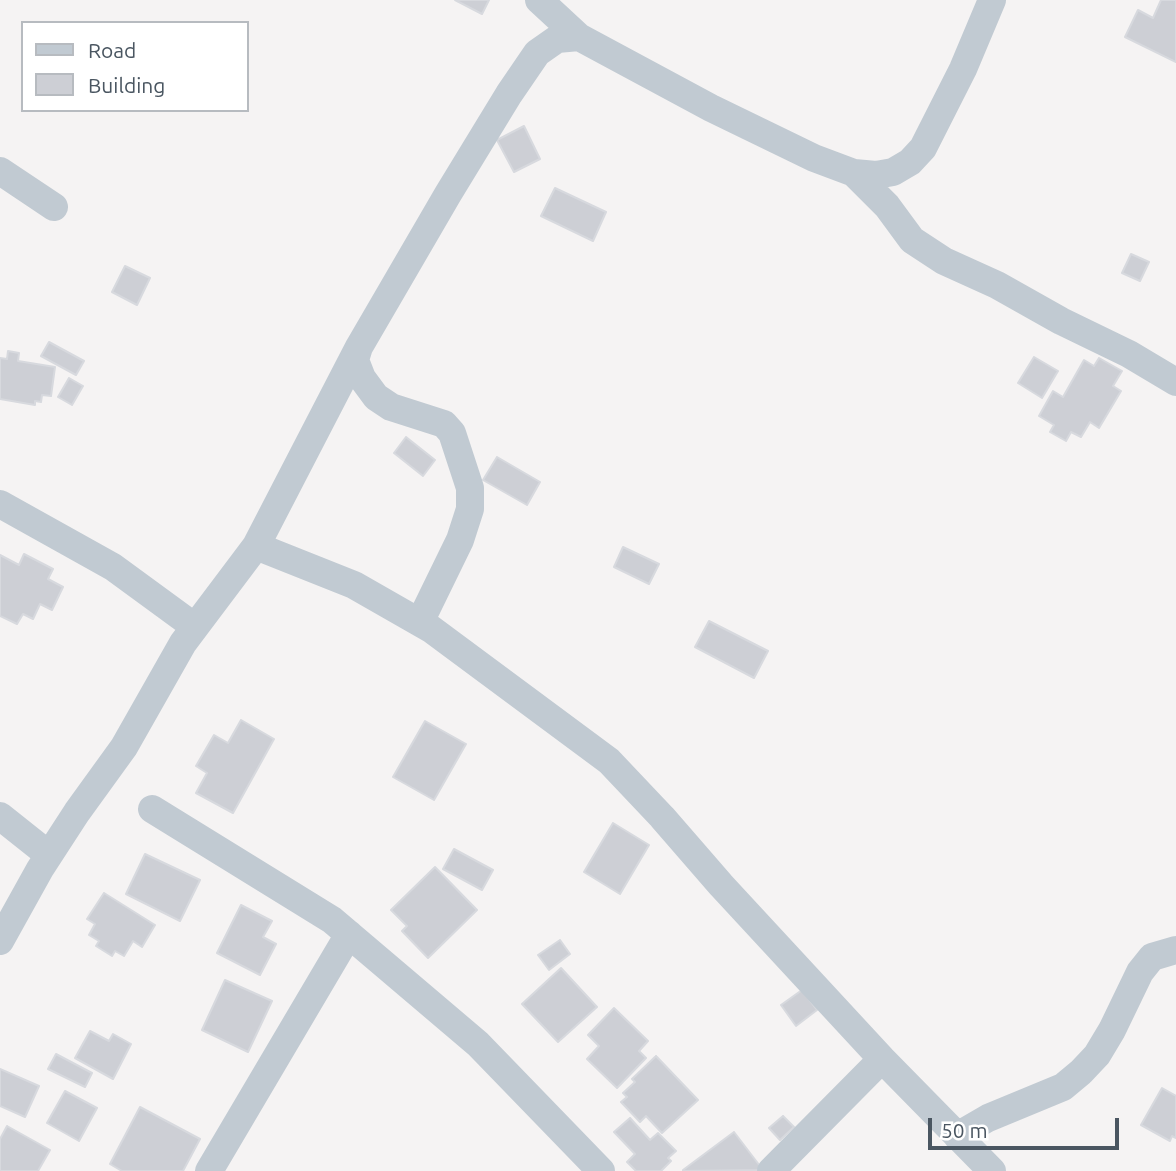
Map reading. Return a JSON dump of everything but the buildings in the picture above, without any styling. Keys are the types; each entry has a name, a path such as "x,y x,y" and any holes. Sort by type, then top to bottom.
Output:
{"street":[{"path":"552,5 579,37 711,108 814,158 854,173 876,175 892,172 910,162 923,148 963,69 992,0"},
{"path":"0,941 49,855 124,747 195,627 256,546 359,347 509,94 537,53 557,39 579,37"},
{"path":"0,171 54,207"},
{"path":"854,173 887,206 912,240 944,261 997,285 1060,321 1129,354 1176,383"},
{"path":"359,347 355,360 362,378 376,397 391,407 444,424 452,433 470,488 470,509 460,540 420,622"},
{"path":"0,504 113,567 195,627"},
{"path":"256,546 354,585 420,622 525,696 609,761 882,1059 992,1171"},
{"path":"152,809 332,920 478,1044 601,1171"},
{"path":"0,816 49,855"},
{"path":"209,1171 349,934"},
{"path":"957,1136 988,1118 1063,1087 1081,1072 1097,1055 1112,1030 1140,972 1152,957 1176,950"},
{"path":"771,1171 882,1059"}]}
